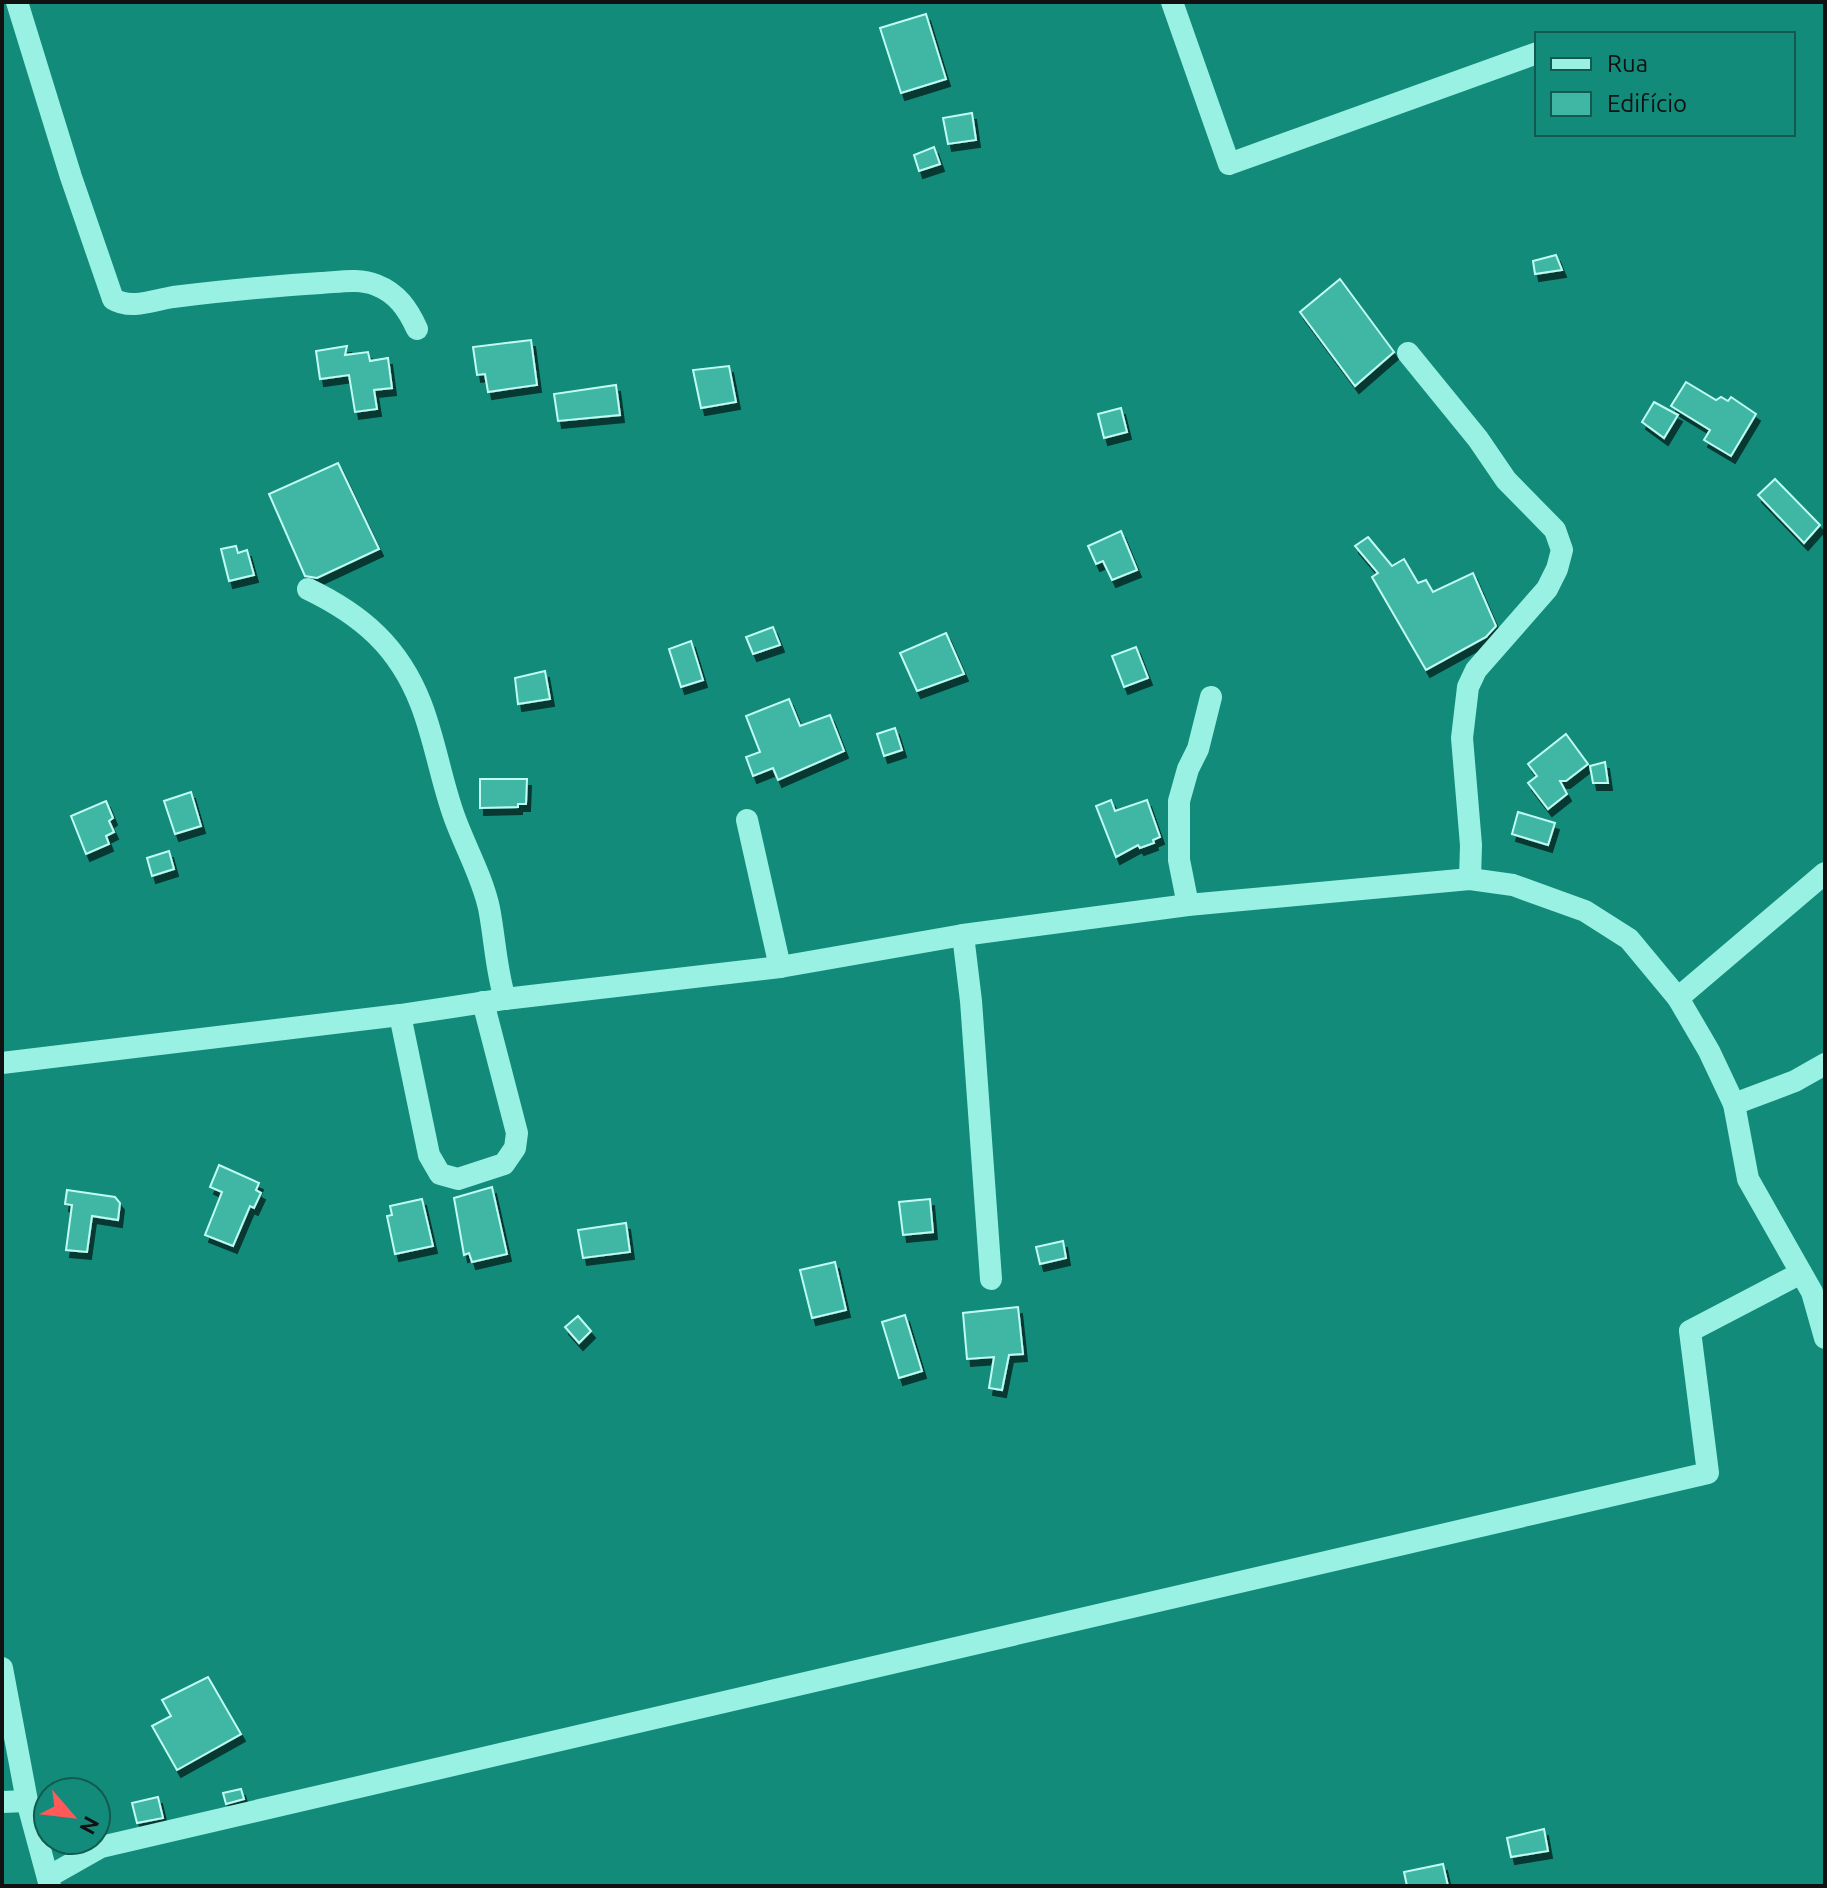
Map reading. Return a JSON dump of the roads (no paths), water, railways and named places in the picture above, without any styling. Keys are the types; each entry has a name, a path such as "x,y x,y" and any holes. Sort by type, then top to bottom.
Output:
{"street":[{"path":"17,2 71,177 113,299 132,304 289,285 360,281 376,285 408,307 417,329"},
{"path":"1172,2 1229,164 1535,54"},
{"path":"1408,353 1478,439 1506,480 1555,530 1562,550 1547,589 1476,670 1468,687 1462,738 1471,845 1470,879"},
{"path":"308,589 342,606 367,624 389,648 417,695 454,817 478,872 488,905 499,980 494,1000 517,1133 515,1148 504,1164 458,1179 440,1174 429,1155 400,1015"},
{"path":"1188,905 1179,860 1179,801 1188,769 1198,749 1211,697"},
{"path":"747,820 780,967"},
{"path":"1678,998 1825,873"},
{"path":"2,1063 780,967 963,935 1188,905 1470,879 1513,885 1585,911 1629,939 1678,998 1709,1051 1734,1104 1748,1179 1812,1292 1825,1338"},
{"path":"963,935 971,1001 991,1279"},
{"path":"1734,1104 1795,1081 1825,1064"},
{"path":"2,1668 27,1801 49,1882 101,1847 1708,1473 1690,1331 1801,1273"},
{"path":"2,1802 27,1801"}]}
